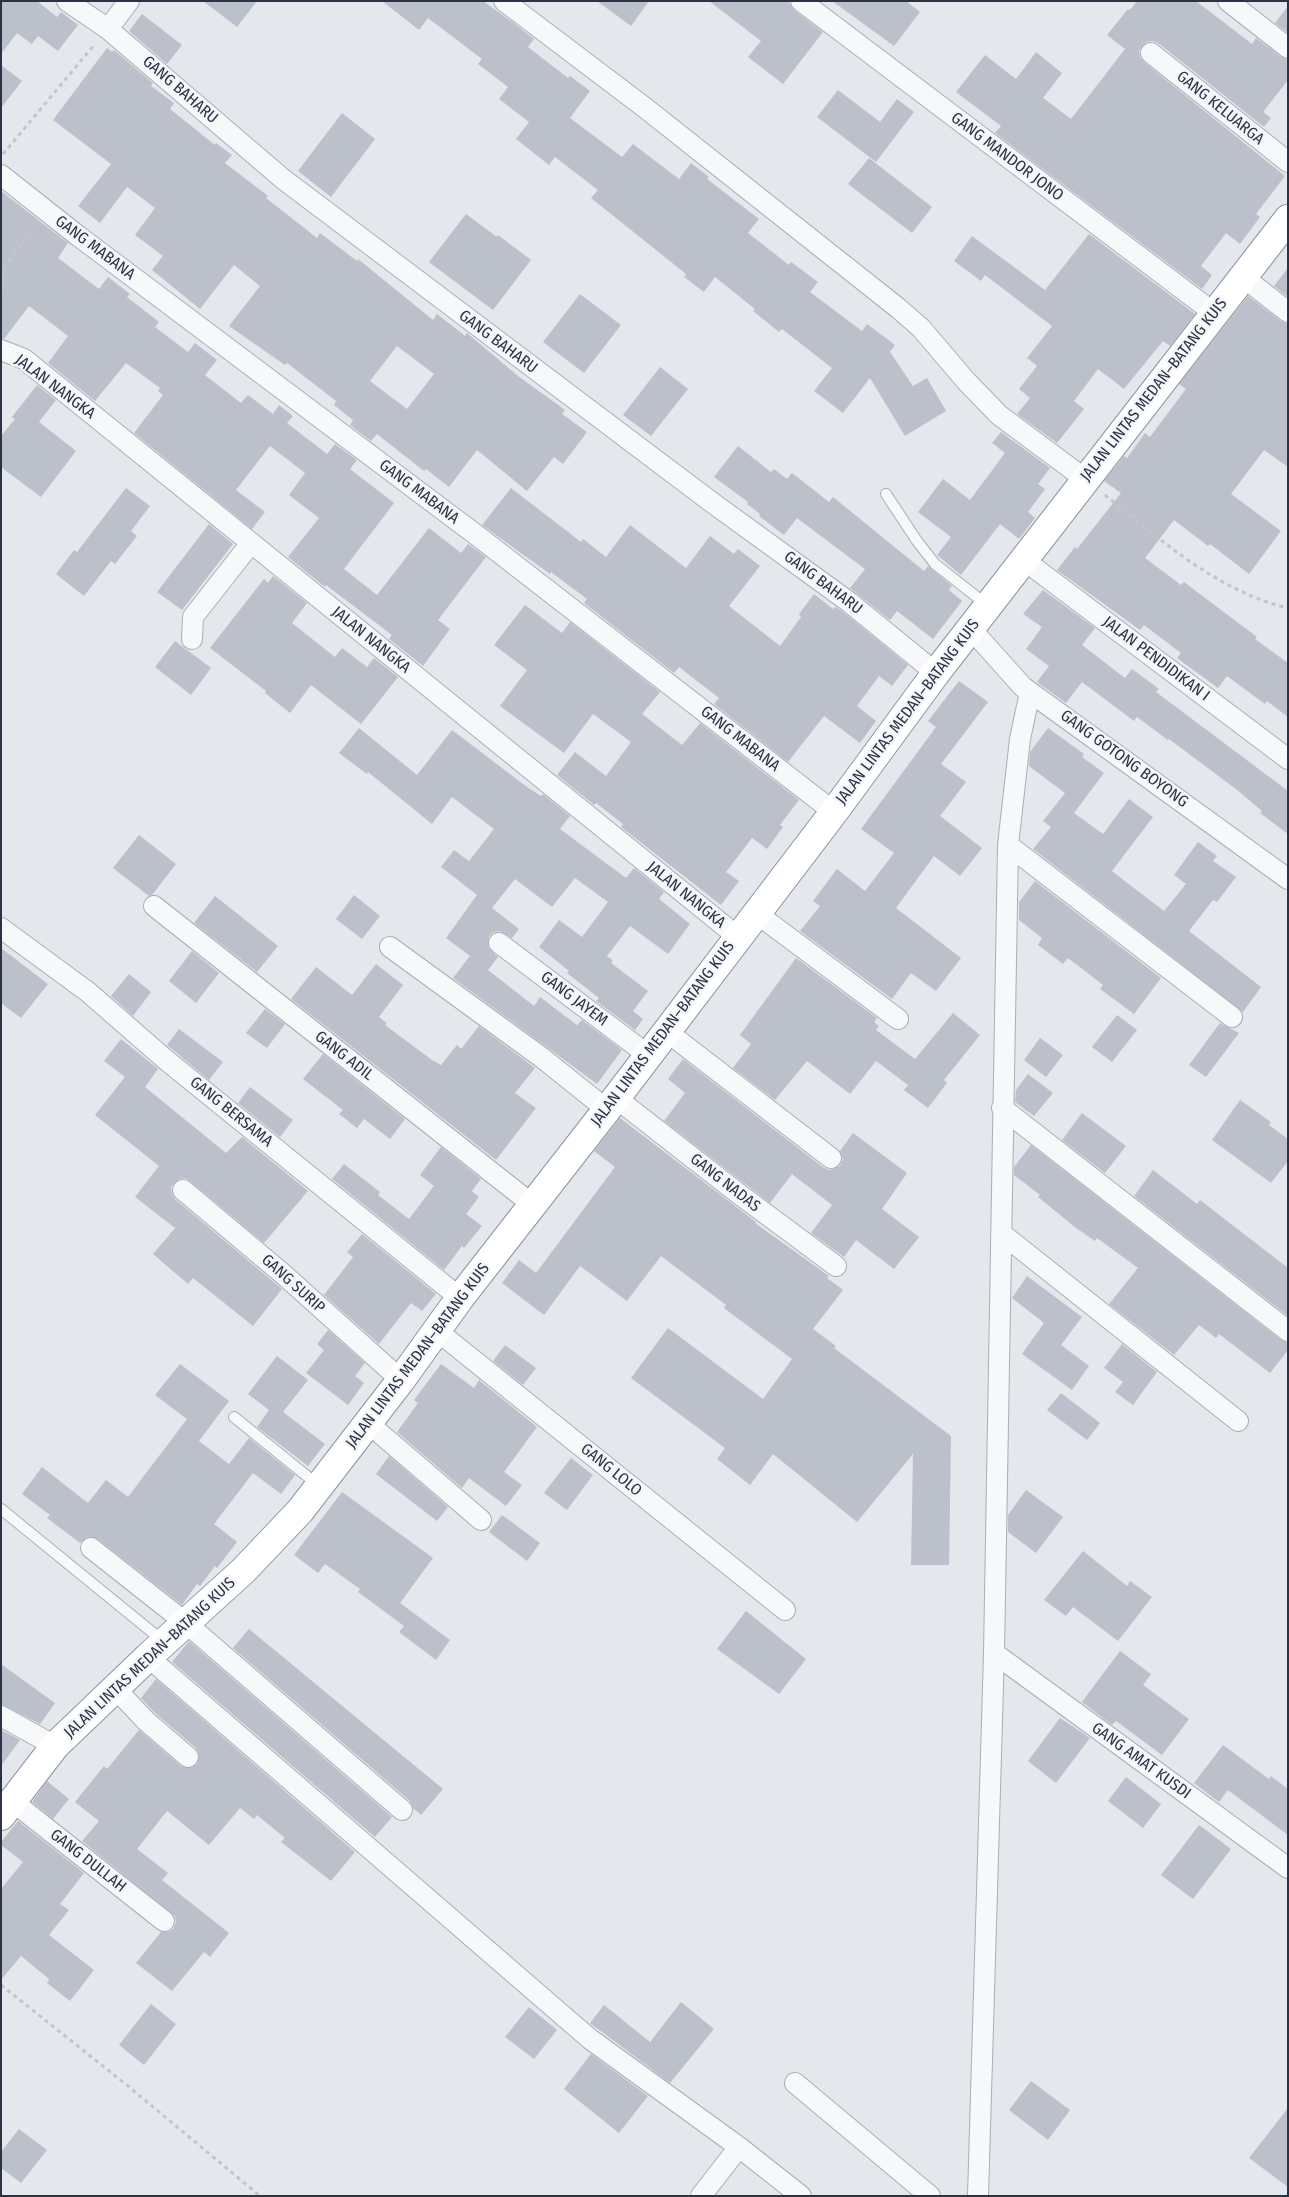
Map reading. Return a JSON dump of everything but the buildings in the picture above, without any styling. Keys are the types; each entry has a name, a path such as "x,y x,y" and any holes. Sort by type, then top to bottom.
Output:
{"highway":[{"name":"JALAN LINTAS MEDAN–BATANG KUIS","path":"7,1808 55,1746 156,1649 255,1559 300,1511 401,1380 460,1298 534,1205 834,812 936,673 1288,219"}],"street":[{"name":"GANG BAHARU","path":"67,1 108,29 283,179 710,501 849,602 936,673"},
{"path":"108,29 129,1"},
{"path":"504,1 644,107 898,308 921,328 966,381 999,415 1086,479"},
{"name":"GANG MANDOR JONO","path":"801,1 1214,314"},
{"path":"1228,1 1288,48"},
{"name":"GANG KELUARGA","path":"1152,53 1288,162"},
{"name":"GANG MABANA","path":"1,175 46,211 475,534 834,812"},
{"path":"1243,277 1288,312"},
{"name":"JALAN NANGKA","path":"1,350 24,359 738,937"},
{"path":"192,640 192,617 251,543"},
{"name":"JALAN PENDIDIKAN I","path":"1003,586 1288,759"},
{"name":"GANG GOTONG BOYONG","path":"970,629 1001,665 1027,690 1288,879"},
{"path":"978,2196 994,1653 1008,845 1027,690"},
{"path":"1008,845 1232,1017"},
{"name":"GANG ADIL","path":"154,906 534,1205"},
{"path":"756,913 898,1019"},
{"name":"GANG BERSAMA","path":"1,928 88,992 174,1066 460,1298"},
{"name":"GANG JAYEM","path":"499,943 648,1055"},
{"name":"GANG NADAS","path":"390,947 541,1056 739,1194 836,1266"},
{"path":"666,1031 831,1158"},
{"path":"1002,1108 1288,1331"},
{"name":"GANG SURIP","path":"183,1190 283,1274 401,1380"},
{"path":"1001,1233 1238,1422"},
{"name":"GANG LOLO","path":"436,1330 785,1610"},
{"path":"368,1423 481,1520"},
{"path":"91,1548 186,1623 402,1810"},
{"path":"156,1649 590,2039 739,2147 801,2196"},
{"name":"GANG AMAT KUSDI","path":"994,1653 1288,1868"},
{"path":"115,1688 146,1720 188,1758"},
{"path":"1,1716 55,1746"},
{"name":"GANG DULLAH","path":"7,1808 164,1921"},
{"path":"795,2083 930,2196"},
{"path":"702,2196 739,2147"}],"lane":[{"path":"886,494 917,541 935,564 1003,586"},
{"path":"234,1416 319,1486"},
{"path":"1,1510 156,1649"}],"path":[{"path":"1,156 108,29"},
{"path":"1,292 6,264 46,211"},
{"path":"1086,479 1175,552 1222,580 1268,603 1288,608"},
{"path":"1,1985 128,2086 260,2196"}]}
